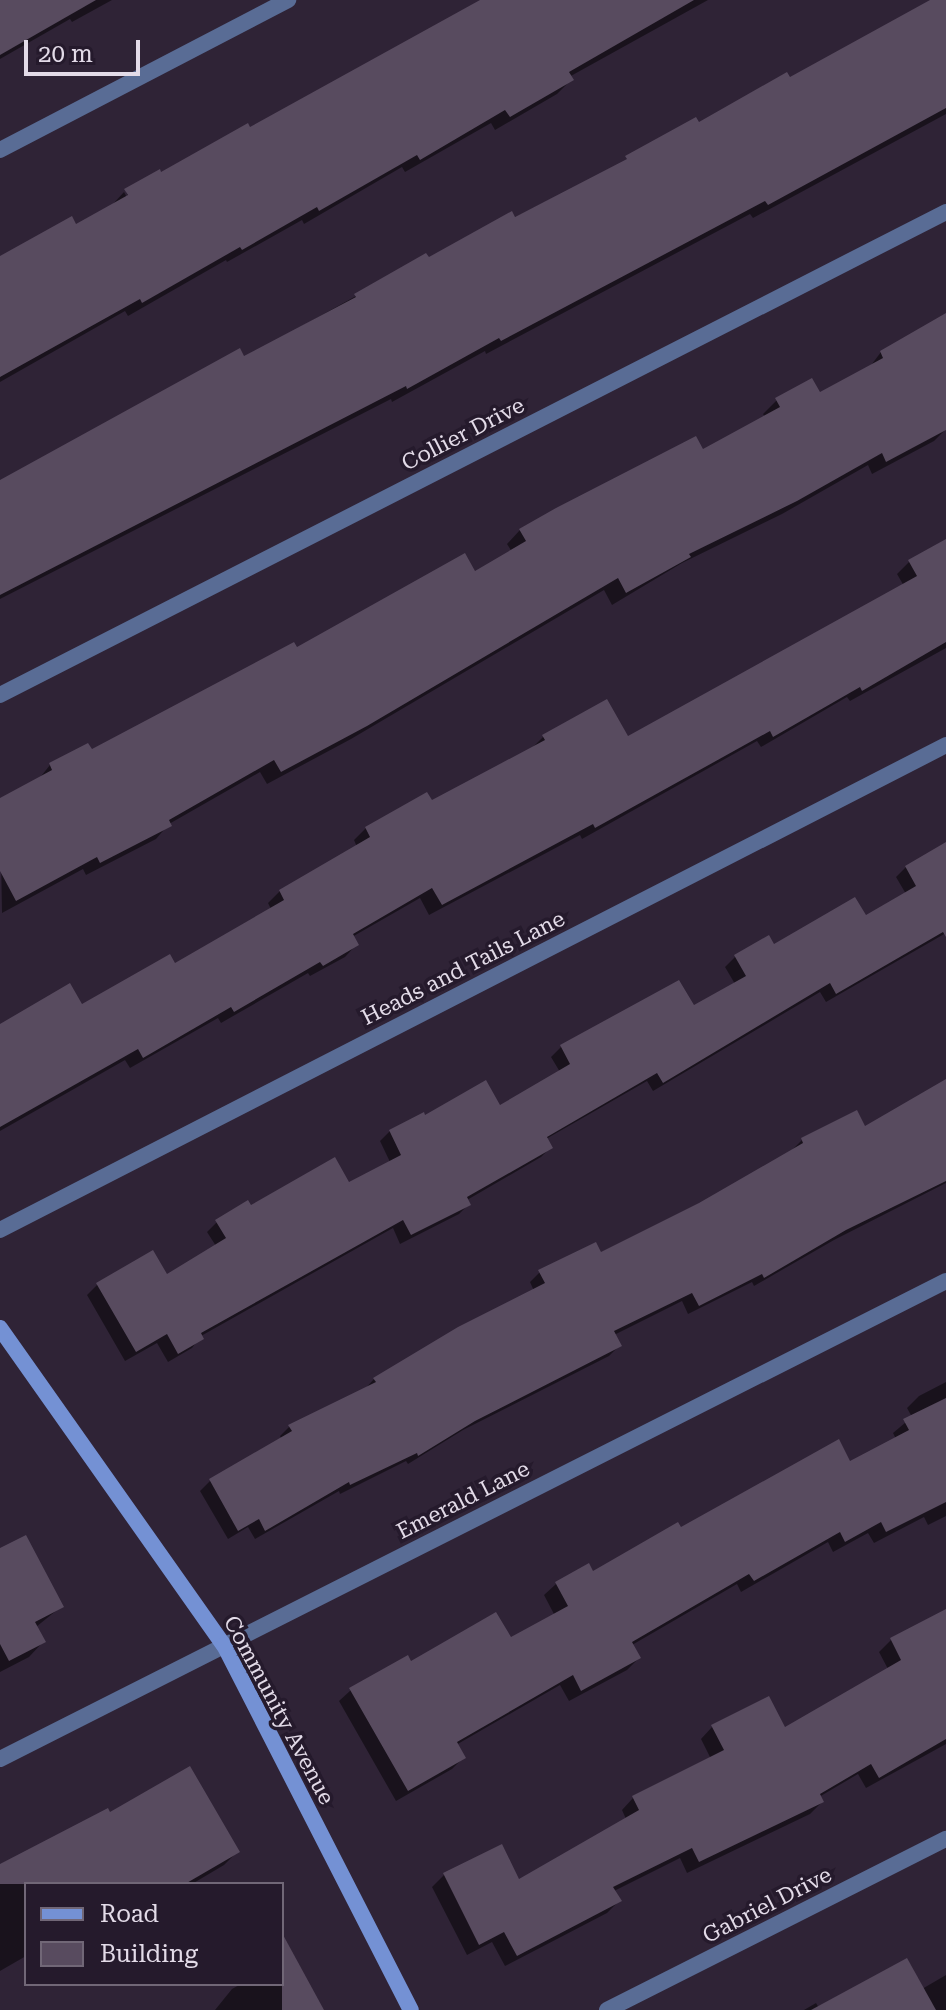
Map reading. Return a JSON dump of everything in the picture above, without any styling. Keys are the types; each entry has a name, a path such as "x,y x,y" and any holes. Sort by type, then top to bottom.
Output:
{"street":[{"path":"0,150 288,0"},
{"name":"Collier Drive","path":"0,695 946,212"},
{"name":"Heads and Tails Lane","path":"0,1230 946,745"},
{"name":"Emerald Lane","path":"0,1759 946,1281"},
{"name":"Community Avenue","path":"0,1328 224,1645 411,2010"},
{"name":"Gabriel Drive","path":"607,2010 946,1839"}],"building":[{"path":"0,0 96,0 0,55"},
{"path":"480,0 694,0 569,72 574,80 510,117 505,110 420,160 417,155 319,211 317,207 242,250 240,247 142,303 140,299 0,377 0,256 72,216 76,224 128,195 124,189 160,169 161,172 248,123 250,127"},
{"path":"930,0 946,0 946,108 768,205 765,201 501,341 499,338 407,389 406,386 0,595 0,480 240,348 244,356 356,297 354,294 426,253 429,257 512,211 515,217 627,159 625,156 696,117 699,122 787,72 790,77"},
{"path":"946,313 946,430 886,462 882,453 797,501 689,554 691,557 626,593 618,578 367,726 281,772 274,760 169,820 172,826 100,863 97,857 16,901 0,871 0,798 52,770 49,763 88,743 92,749 294,642 297,647 465,553 475,571 526,541 519,529 556,508 696,436 703,449 780,407 775,398 812,378 820,392 883,358 880,351"},
{"path":"946,539 946,642 862,691 860,687 773,737 770,731 595,828 593,824 442,905 432,888 353,934 359,945 323,966 320,962 234,1012 231,1007 143,1058 138,1049 0,1127 0,1024 70,983 82,1004 170,954 175,963 284,900 279,890 370,837 365,827 427,792 432,800 545,740 542,735 607,699 628,736 917,576 908,560"},
{"path":"946,842 946,937 943,932 836,994 830,983 663,1083 657,1073 547,1137 553,1148 467,1197 471,1205 411,1235 403,1220 201,1333 204,1339 178,1354 167,1334 136,1352 96,1283 153,1250 167,1274 226,1238 215,1220 248,1200 251,1205 335,1157 349,1182 401,1155 389,1130 424,1112 425,1115 486,1080 500,1105 570,1064 560,1045 679,980 694,1005 746,976 734,955 769,935 774,944 855,897 866,915 916,886 905,866"},
{"path":"946,1079 946,1181 846,1230 764,1278 762,1274 699,1306 692,1293 614,1331 622,1346 475,1421 418,1456 417,1453 350,1485 349,1482 265,1531 259,1519 238,1531 209,1479 292,1431 288,1425 376,1382 373,1378 458,1327 545,1283 538,1270 596,1242 601,1252 699,1203 803,1143 801,1138 857,1110 865,1126"},
{"path":"946,1398 946,1502 886,1532 881,1522 845,1542 840,1532 754,1581 749,1574 632,1642 641,1658 581,1691 573,1675 457,1742 466,1758 408,1791 349,1688 408,1655 411,1661 496,1612 511,1637 568,1606 555,1582 589,1563 593,1571 678,1522 681,1527 839,1439 850,1461 909,1430 903,1419"},
{"path":"26,1535 64,1607 35,1622 46,1642 9,1661 0,1644 0,1548"},
{"path":"946,1609 946,1739 879,1778 871,1764 820,1794 824,1802 699,1862 692,1848 613,1887 622,1901 517,1956 504,1932 479,1945 443,1873 502,1844 519,1879 639,1810 632,1796 724,1750 711,1725 769,1696 785,1727 901,1660 890,1638"},
{"path":"190,1766 240,1852 188,1882 0,1884 0,1864 108,1808 110,1812"},
{"path":"284,1937 324,2010 282,2010 284,1986"},
{"path":"907,1958 936,2010 811,2010"}]}
